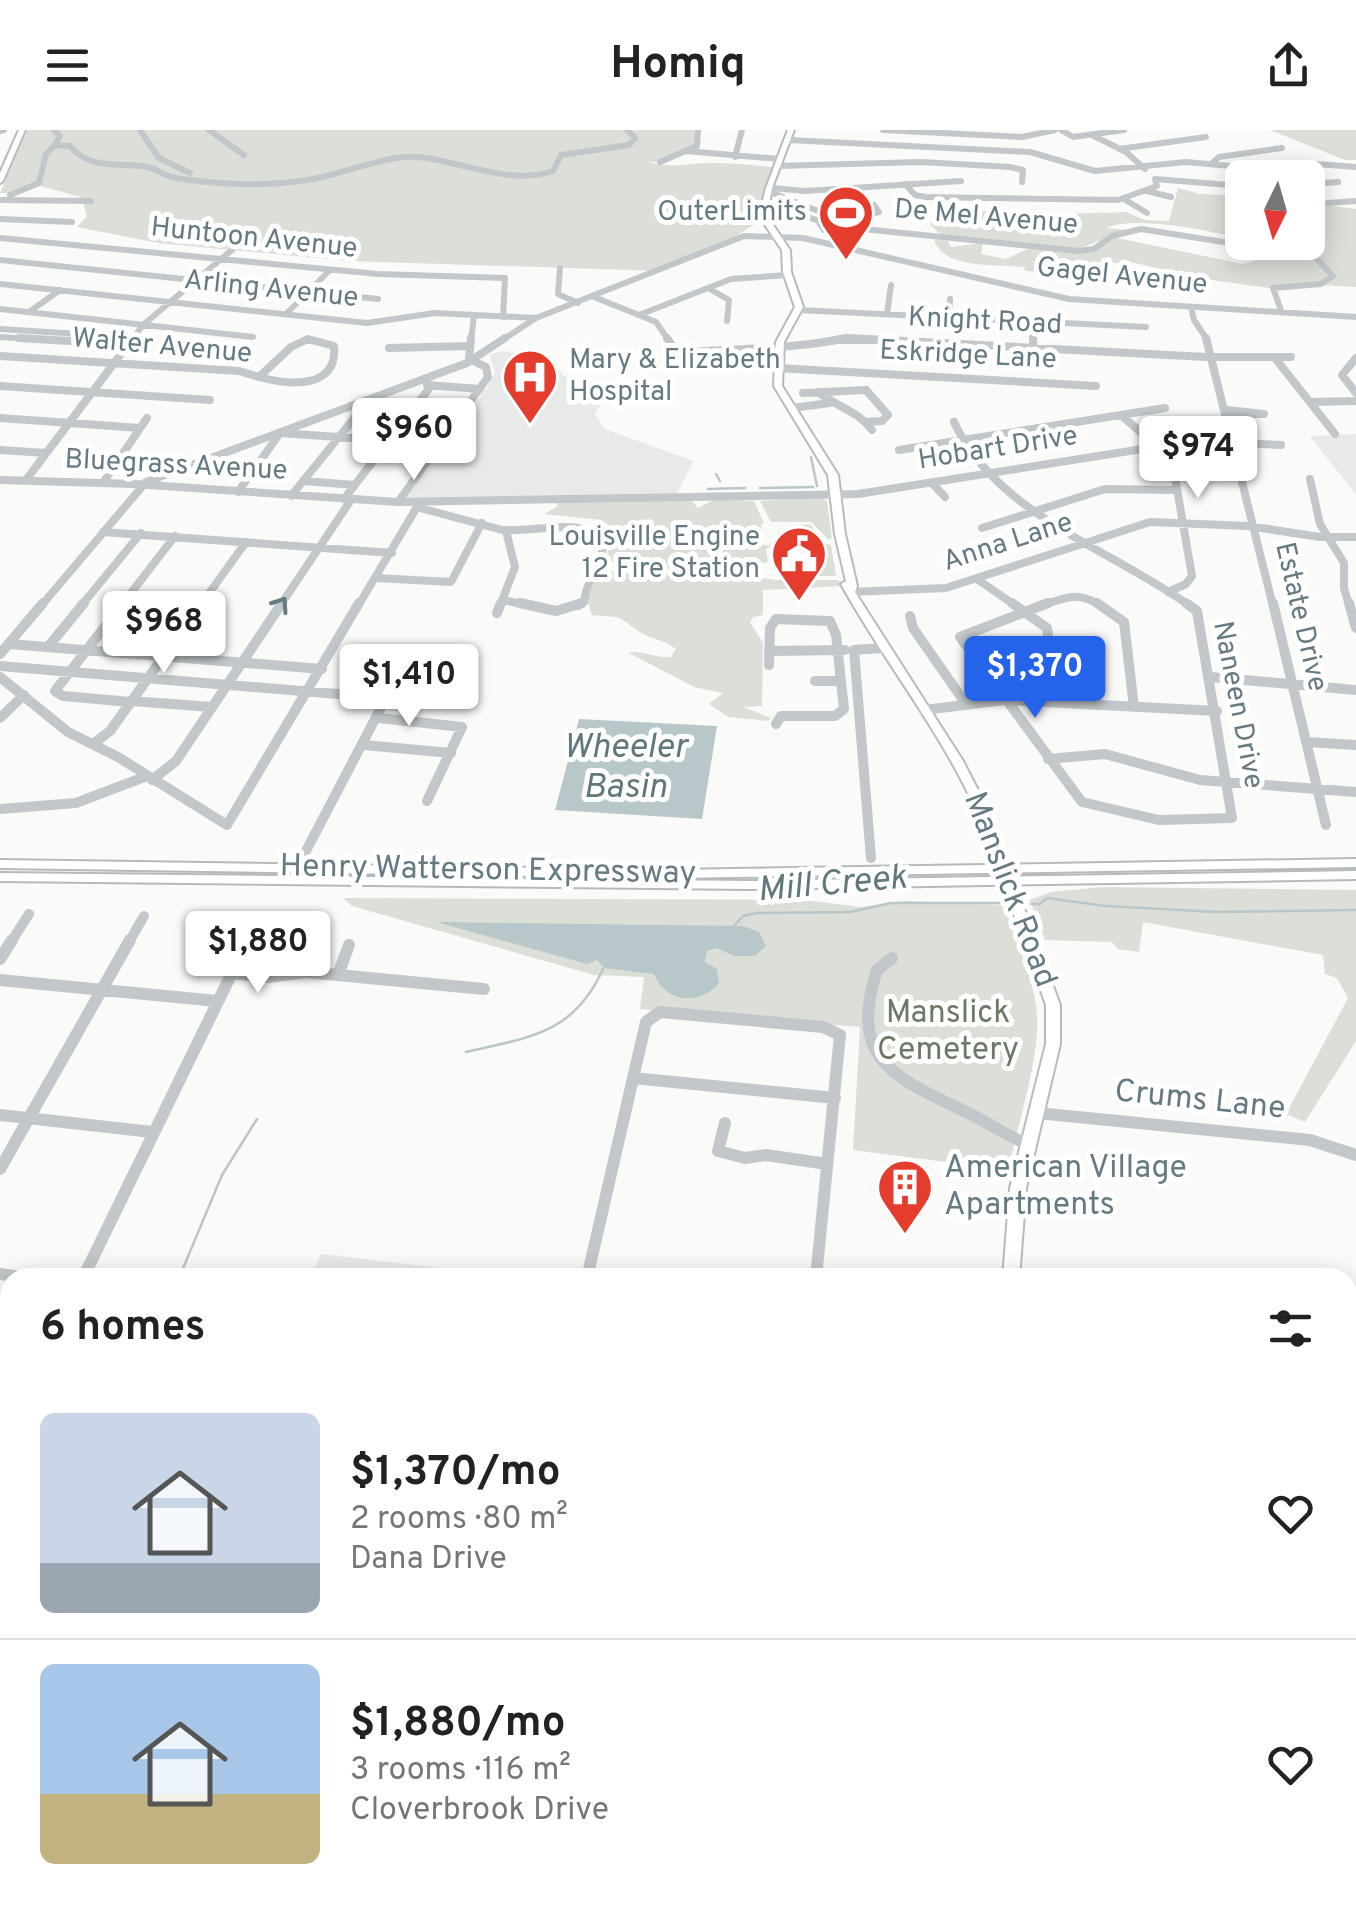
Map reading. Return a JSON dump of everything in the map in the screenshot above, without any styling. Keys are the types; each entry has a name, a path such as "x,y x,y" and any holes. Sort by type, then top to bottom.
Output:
{"highway":[{"name":"Henry Watterson Expressway","path":"0,864 673,874 1356,862"},
{"name":"Henry Watterson Expressway","path":"0,877 751,886 1356,874"}],"main road":[{"path":"0,181 22,130"},
{"path":"792,130 768,189 764,214 782,240 798,310"},
{"path":"782,240 800,238"},
{"name":"Manslick Road","path":"798,310 779,346 778,386 827,475 852,586 850,592 972,790 1052,1005 1051,1063 1028,1144 1015,1214 1012,1268"}],"street":[{"path":"0,198 38,184 46,154 60,136 54,130"},
{"path":"140,130 146,146 176,170 220,175 224,177 222,181"},
{"path":"209,130 244,155"},
{"path":"55,145 70,146 78,157 115,168 146,167 169,177 222,181 311,180 414,156 476,169 543,175 553,171 558,158 565,154 628,146 635,138 627,130"},
{"path":"660,162 698,144 698,130"},
{"path":"735,157 742,130"},
{"path":"883,130 1022,137 1058,130 1071,137 1124,130"},
{"path":"905,184 922,197 1022,203 1124,199 1158,185 1119,149 1092,134"},
{"path":"1174,134 1186,140"},
{"path":"1022,137 1095,172 1186,162 1225,166"},
{"path":"1119,149 1206,137"},
{"path":"788,141 1024,152 1061,158"},
{"path":"910,163 913,148"},
{"path":"1211,164 1219,157 1282,148"},
{"path":"686,151 778,163 1017,167 1022,170 1022,182"},
{"path":"0,154 12,153"},
{"path":"1325,167 1356,166"},
{"path":"1091,180 1095,172"},
{"path":"1155,179 1225,185"},
{"path":"768,189 961,181"},
{"path":"1325,183 1338,182"},
{"name":"De Mel Avenue","path":"768,189 876,231 1083,251 1094,249 1108,237 1142,230 1261,248 1302,244 1310,247 1333,276 1321,284 1273,288 1282,313"},
{"path":"1147,191 1171,197"},
{"path":"0,198 92,201"},
{"path":"1075,199 1078,208"},
{"path":"1124,199 1147,213"},
{"path":"1328,204 1356,202"},
{"path":"848,222 880,212 874,205"},
{"path":"0,654 143,484 472,360 536,318 641,281 735,239 758,227 764,214 796,212 818,220 830,215"},
{"path":"0,220 72,222"},
{"name":"Huntoon Avenue","path":"0,238 118,246 330,270 505,278 502,317"},
{"name":"Gagel Avenue","path":"800,238 1046,296 1356,317"},
{"name":"Gagel Avenue","path":"735,239 828,244"},
{"path":"79,275 118,246"},
{"path":"26,480 142,324 233,249"},
{"path":"0,260 378,298"},
{"path":"560,268 558,294 578,303"},
{"path":"286,314 330,270"},
{"path":"641,281 664,274"},
{"path":"568,306 578,308 597,298 639,314 739,278 788,274"},
{"name":"Arling Avenue","path":"0,284 378,323 442,313 536,318"},
{"path":"887,314 890,285"},
{"path":"708,288 729,300 726,320"},
{"path":"29,312 60,290"},
{"path":"949,317 950,300"},
{"path":"442,313 443,302"},
{"name":"Estate Drive","path":"1192,308 1214,357 1326,825"},
{"path":"0,310 253,337"},
{"path":"798,310 1146,327"},
{"name":"Knight Road","path":"639,314 659,324 675,355 808,346 846,338 1214,357 1291,356"},
{"path":"398,502 489,371 469,359 474,316"},
{"path":"1032,322 1034,361"},
{"path":"0,329 96,336 87,347 124,350"},
{"path":"0,336 89,344"},
{"name":"Walter Avenue","path":"0,356 238,372 258,377 320,381 336,354 333,344 314,341 288,345 258,377"},
{"path":"389,348 469,346"},
{"path":"1275,358 1335,434"},
{"path":"1310,402 1356,397 1342,375 1356,358"},
{"name":"Eskridge Lane","path":"777,368 1096,386"},
{"path":"413,384 480,389"},
{"path":"0,386 210,400"},
{"path":"0,809 71,806 116,793 169,770 319,548 355,485 431,386"},
{"path":"803,393 818,392 866,390 888,415 869,426 860,414 830,403 818,392"},
{"path":"291,496 368,401"},
{"path":"792,408 830,403"},
{"path":"899,450 1165,408"},
{"path":"1120,415 1172,460 1192,579 1168,592"},
{"path":"0,418 140,428"},
{"path":"103,482 146,418"},
{"name":"Naneen Drive","path":"954,422 959,440 1035,510 1168,592 1199,616 1234,813 1230,818 1165,821 1086,804 1048,759"},
{"path":"280,433 440,444"},
{"path":"238,492 280,433"},
{"name":"Hobart Drive","path":"833,494 1198,440 1281,444"},
{"path":"0,450 46,454"},
{"path":"1310,478 1327,538 1344,563 1356,628"},
{"name":"Bluegrass Avenue","path":"0,480 143,484 420,505 833,494"},
{"path":"303,481 355,485"},
{"path":"932,482 946,497"},
{"path":"982,528 1109,488 1177,490"},
{"path":"0,677 68,732 226,825 420,505 504,530 534,532 582,526 604,537 606,547 585,579 584,602 577,608 562,611 503,600"},
{"path":"377,578 448,583 465,561 482,522"},
{"name":"Anna Lane","path":"850,592 932,590 977,579 1145,523 1255,527 1327,538 1356,537"},
{"path":"497,613 515,567 504,530"},
{"path":"103,532 392,553"},
{"path":"48,647 141,533"},
{"path":"176,536 55,691 211,708"},
{"path":"93,744 104,737 131,702 246,542"},
{"path":"977,579 1047,628 1050,656"},
{"path":"1134,707 1124,622 1081,594 960,636 1048,759 1105,754 1185,778 1356,792"},
{"path":"910,616 913,628 966,704"},
{"path":"769,665 774,621 830,621 838,650 841,714 806,710 778,720"},
{"path":"9,644 322,670"},
{"path":"769,651 882,648"},
{"path":"854,650 871,858"},
{"path":"0,666 387,700 306,851"},
{"path":"1211,677 1356,690"},
{"path":"815,681 840,682"},
{"path":"0,718 24,695"},
{"path":"924,710 1005,700 1217,711"},
{"path":"379,718 462,727 427,801"},
{"path":"1306,742 1356,746"},
{"path":"364,745 451,753"},
{"path":"0,959 30,914"},
{"path":"0,1168 144,916"},
{"path":"87,1268 259,918"},
{"path":"338,974 348,945"},
{"path":"892,958 878,965 874,977 869,1028 876,1055 907,1086 971,1114 1004,1138 1028,1144"},
{"path":"233,970 268,976 338,974 484,989"},
{"path":"0,980 217,1001"},
{"path":"589,1268 646,1022 652,1015 668,1012 818,1026 839,1034 841,1053 817,1268"},
{"path":"633,1078 835,1098"},
{"name":"Crums Lane","path":"1037,1112 1310,1140 1356,1155"},
{"path":"0,1115 152,1132"},
{"path":"726,1122 718,1151 745,1158 766,1155 828,1164"}],"shaded area":[{"name":"Mary & Elizabeth Hospital","path":"501,351 546,357 565,377 588,381 597,387 602,402 595,414 605,429 694,461 677,493 408,500 406,497 488,386 495,372 489,355"},
{"path":"1356,434 1356,495 1310,436"},
{"path":"321,1254 440,1268 315,1268"}],"green space":[{"path":"27,130 698,130 698,142 660,162 647,162 750,165 772,167 774,173 767,185 760,217 752,226 721,245 661,271 350,261 158,243 77,227 87,216 81,197 36,185 16,193 0,193"},
{"path":"1270,130 1356,130 1356,160 1345,160"},
{"path":"1178,188 1225,195 1225,236 1153,224 1119,224 1107,228 1126,230 1076,250 942,236 930,224 939,207 1031,215 1126,212 1145,220 1169,221"},
{"path":"1325,205 1356,209 1356,287 1303,284 1269,288 1204,279 1131,262 1069,266 1064,273 1056,265 1046,265 1042,272 1026,271 1023,267 960,261 939,249 934,239 948,241 951,247 983,243 981,254 1006,259 1027,249 1082,252 1112,237 1243,264 1325,260"},
{"path":"820,497 827,501 832,538 829,540 811,522 771,522 760,501"},
{"path":"717,498 754,501 764,523 759,544 773,546 766,549 768,562 755,564 746,571 709,566 710,569 775,580 838,580 844,586 763,590 763,615 750,622 763,643 762,706 743,707 771,718 769,721 728,717 709,704 723,693 694,687 629,653 671,657 676,649 618,617 592,615 586,597 593,575 622,569 606,557 611,542 627,537 601,520 544,514 557,507 557,502 690,499 698,508"},
{"path":"800,524 811,525 820,542 831,545 836,576 792,576 777,563 802,563 801,557 805,557 804,562 809,563 815,558 813,545 803,538 807,536"},
{"path":"1103,887 1356,890 1356,1041 1305,1122 1286,1114 1348,998 1337,978 1325,974 1323,955 1143,922 1139,952 1118,949 1112,942 1045,940 1030,900 1051,892"},
{"name":"Manslick Cemetery","path":"343,898 804,900 860,907 903,901 1003,905 1029,974 1037,1017 1032,1072 1008,1170 853,1150 860,1027 640,1009 644,977 594,975 352,906"}],"water":[{"name":"Wheeler Basin","path":"579,719 717,726 702,819 555,810"},
{"path":"436,922 743,926 759,932 766,946 755,956 734,956 717,948 707,951 705,962 717,969 719,983 702,996 683,998 666,991 654,974 604,968 597,960 587,964"}],"waterway":[{"path":"811,457 817,486"},
{"path":"716,474 720,481"},
{"path":"760,488 813,487"},
{"path":"708,489 745,488"},
{"name":"Mill Creek","path":"1031,904 1040,904 1047,898 1106,906 1216,912 1356,910"},
{"name":"Mill Creek","path":"734,926 743,916 758,913 850,912 891,903 1005,903"},
{"name":"Mill Creek","path":"466,1052 547,1030 578,1008 603,969"},
{"name":"Mill Creek","path":"183,1268 222,1175 257,1119"}],"place":[{"name":"OuterLimits","path":"846,262"},
{"name":"Mary & Elizabeth Hospital","path":"530,426"},
{"name":"Louisville Engine 12 Fire Station","path":"799,603"},
{"name":"American Village Apartments","path":"905,1236"}]}
